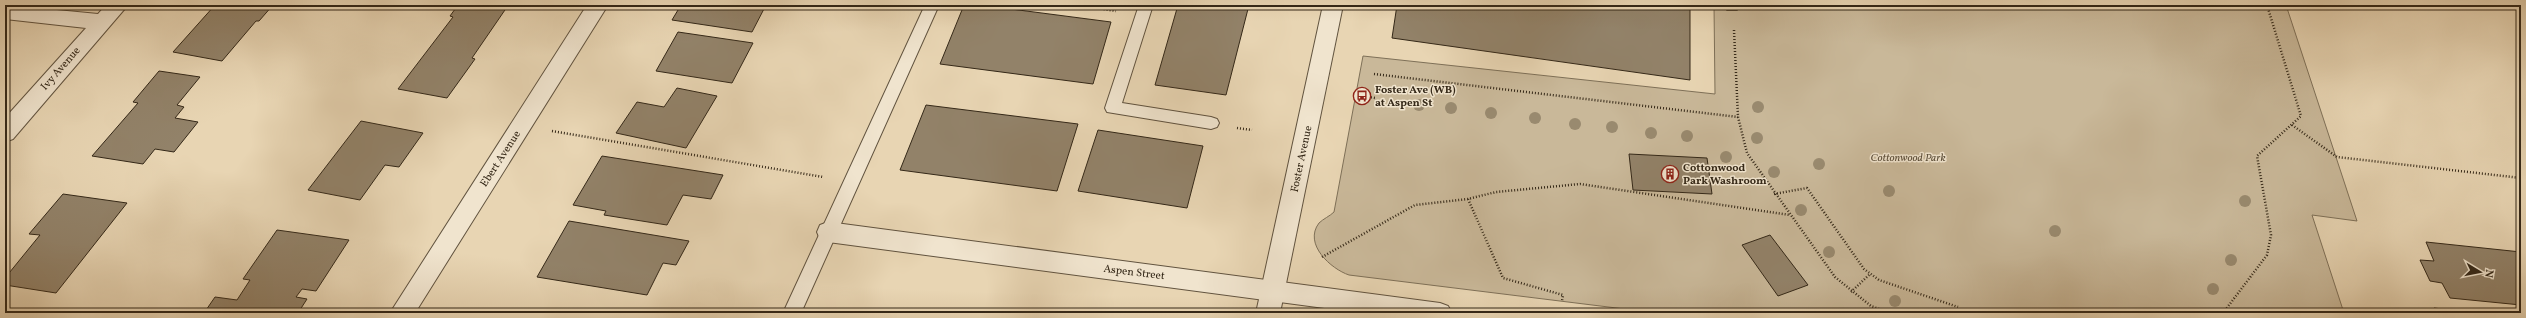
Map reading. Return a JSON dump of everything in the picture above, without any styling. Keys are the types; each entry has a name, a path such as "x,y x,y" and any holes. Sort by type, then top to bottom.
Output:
{"street":[{"name":"Ivy Avenue","path":"5,133 118,5"},
{"name":"Ebert Avenue","path":"402,313 598,5"},
{"name":"Foster Avenue","path":"1268,313 1333,5"},
{"path":"5,11 103,22"},
{"name":"Aspen Street","path":"828,232 1440,313"}],"lane":[{"path":"792,313 932,5"},
{"path":"1144,10 1112,108 1211,123"}],"path":[{"path":"1077,5 1144,10"},
{"path":"2223,313 2267,255 2271,236 2257,156 2301,116 2267,5"},
{"path":"1732,6 1738,118 1747,154 1774,194 1835,277 1851,292 1871,306 1890,313"},
{"path":"1374,74 1738,118"},
{"path":"1362,96 1375,98"},
{"path":"2292,125 2337,157 2521,178"},
{"path":"551,131 830,178"},
{"path":"1322,258 1415,205 1468,199 1496,192 1580,184 1790,215"},
{"path":"1774,194 1808,188 1864,269 1870,274 1879,280 1958,307"},
{"path":"1468,199 1503,278 1563,294 1562,301"},
{"path":"1851,292 1870,274"}],"green space":[{"name":"Cottonwood Park","path":"1714,5 2286,5 2357,221 2312,215 2344,313 1657,313 1349,275 1334,267 1321,255 1314,239 1315,231 1319,223 1334,212 1363,56 1715,94"}],"building":[{"path":"215,5 273,5 259,21 256,21 222,61 173,52"},
{"path":"458,5 507,7 472,58 475,59 447,98 398,89 453,17 450,16"},
{"path":"681,5 766,5 752,32 672,20"},
{"path":"964,5 980,5 1111,22 1093,84 940,64"},
{"path":"1178,5 1249,5 1226,95 1155,85"},
{"path":"1397,5 1690,5 1690,80 1392,38"},
{"path":"678,32 753,43 732,83 656,71"},
{"path":"159,71 200,77 177,105 184,107 175,118 198,122 174,152 155,149 143,164 92,156 138,103 133,102"},
{"path":"677,88 717,96 686,148 616,133 637,102 664,107"},
{"path":"926,105 1078,124 1057,191 900,170"},
{"path":"361,121 423,133 399,167 385,165 360,200 308,190"},
{"path":"1098,130 1203,146 1187,208 1078,191"},
{"name":"Cottonwood Park Washroom","path":"1629,154 1707,158 1712,194 1633,190"},
{"path":"602,156 723,175 711,199 683,195 667,225 604,215 606,211 573,205"},
{"path":"63,194 127,203 56,293 5,285 5,278 40,235 29,234"},
{"path":"569,221 689,241 676,265 663,263 647,295 537,277"},
{"path":"277,230 349,240 316,291 302,289 296,297 307,299 298,313 204,313 215,297 237,300 250,280 243,279"},
{"path":"1770,235 1808,285 1778,296 1742,245"},
{"path":"2426,242 2521,252 2521,305 2450,298 2442,283 2430,281 2420,260 2434,261"},
{"path":"2434,308 2476,313 2436,313"}],"place":[{"name":"Foster Ave (WB) at Aspen St","path":"1362,96"},
{"name":"Cottonwood Park Washroom","path":"1670,174"}]}
